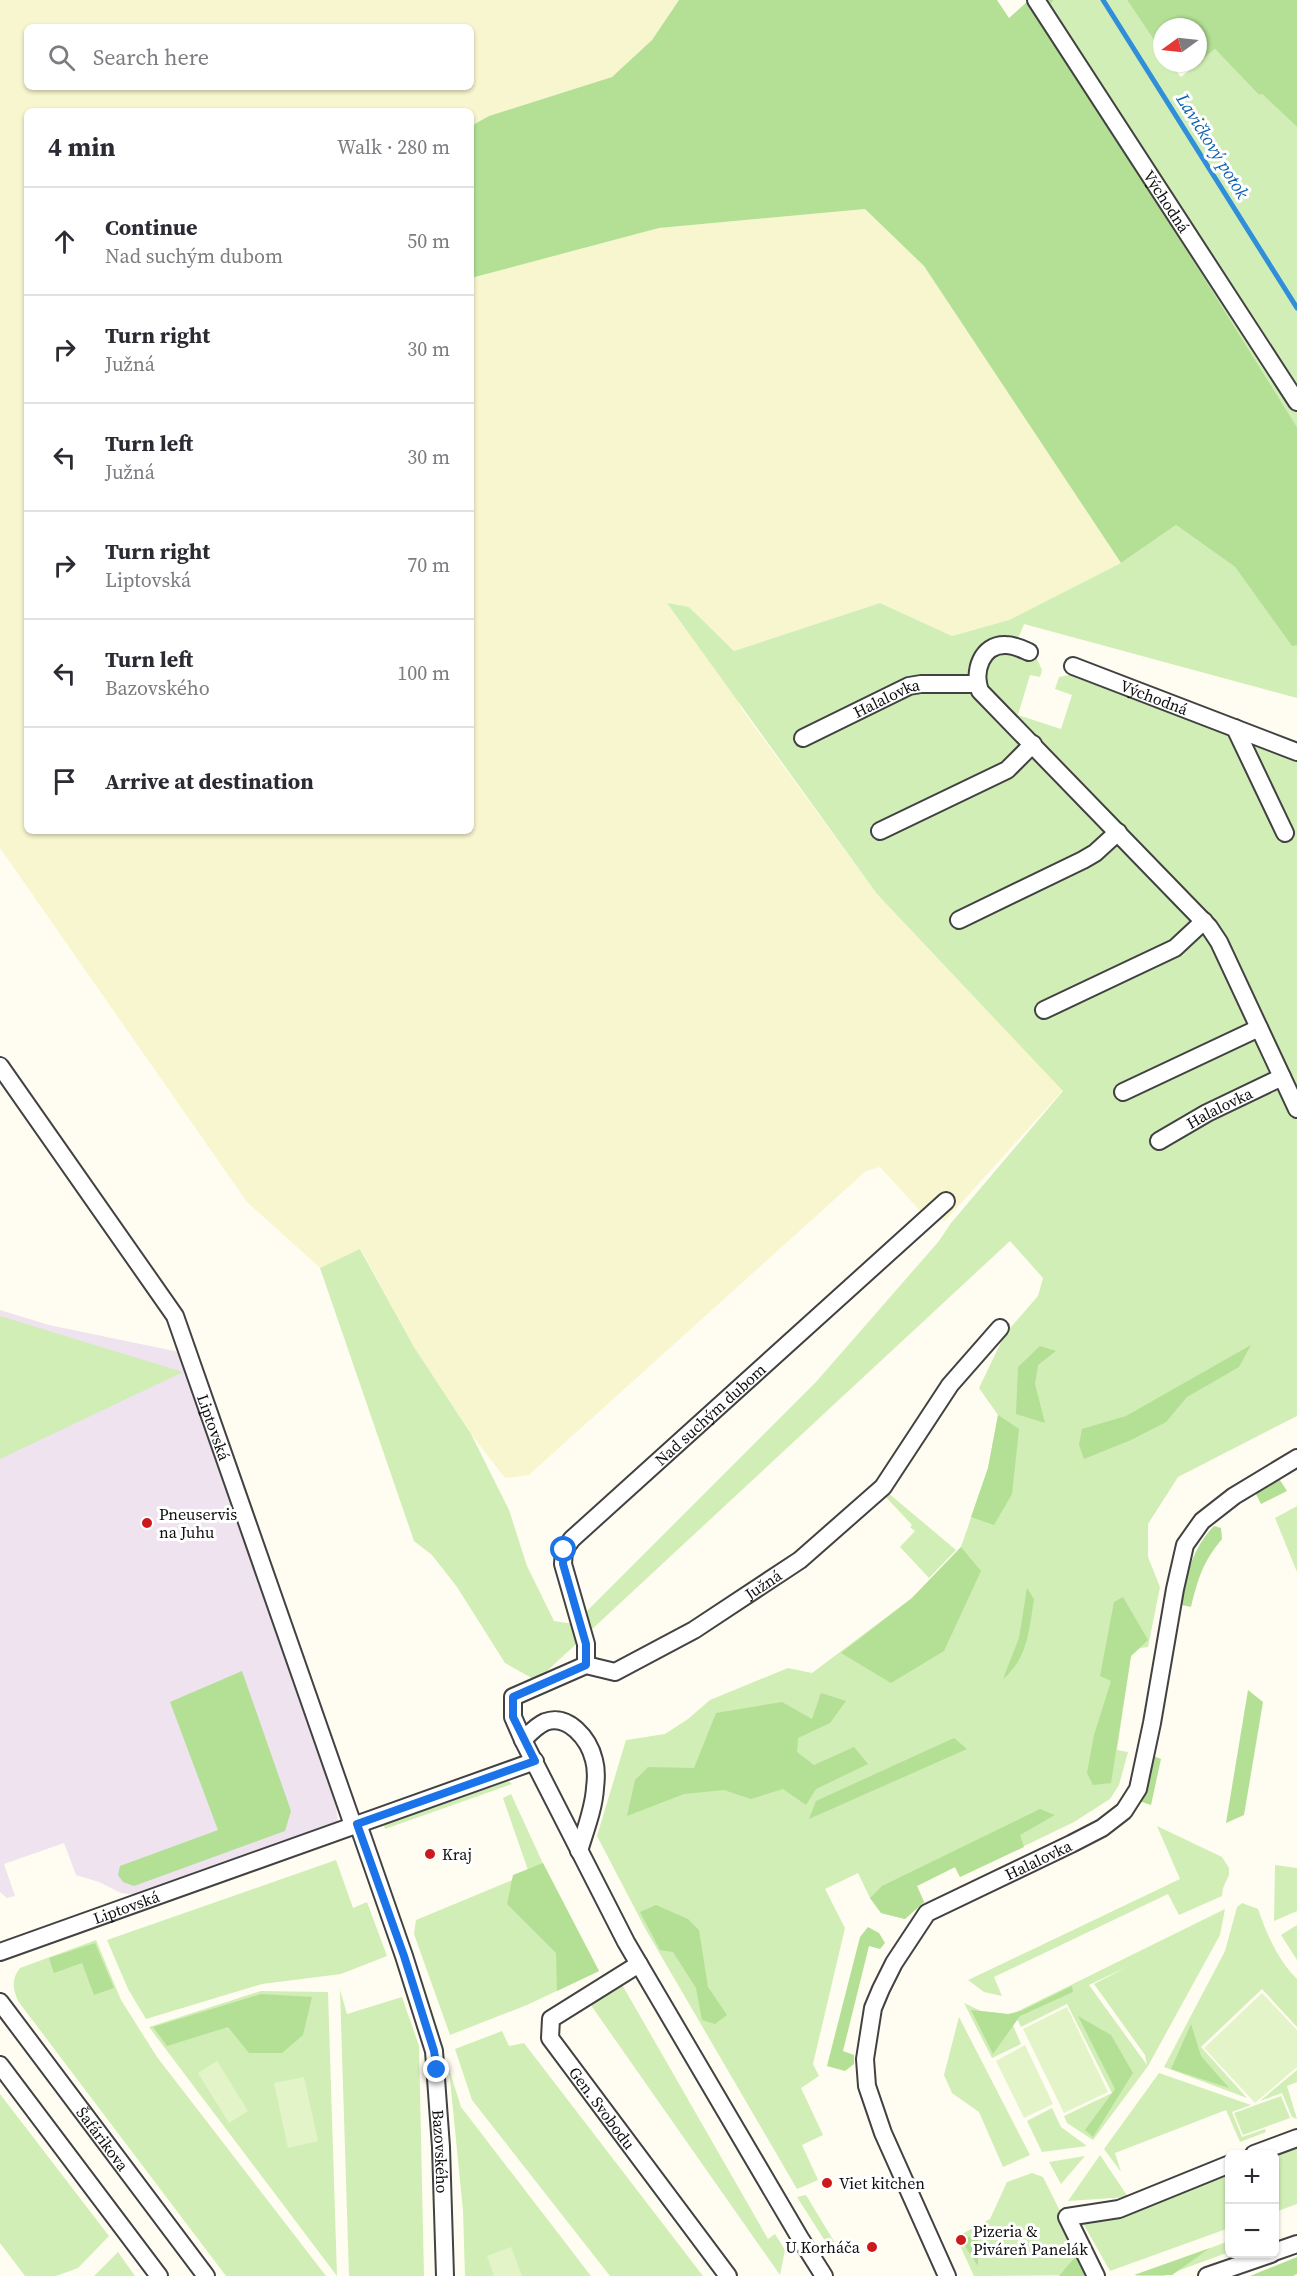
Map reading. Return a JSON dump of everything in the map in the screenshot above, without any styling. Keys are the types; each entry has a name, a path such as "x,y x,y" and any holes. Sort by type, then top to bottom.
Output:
{"street":[{"name":"Východná","path":"1036,0 1297,402"},
{"path":"1029,651 1003,645 988,651 979,665 978,684 984,696 1204,921 1219,942 1297,1108"},
{"name":"Východná","path":"1072,666 1297,752"},
{"name":"Halalovka","path":"802,738 909,686 978,684"},
{"path":"1235,728 1285,833"},
{"path":"880,831 1004,771 1033,744"},
{"path":"959,920 1095,854 1118,832"},
{"path":"1044,1010 1175,948 1204,921"},
{"path":"1123,1092 1259,1028"},
{"name":"Liptovská","path":"0,1067 175,1316 355,1825"},
{"name":"Halalovka","path":"1159,1141 1207,1113 1282,1077"},
{"name":"Nad suchým dubom","path":"586,1665 586,1644 563,1564 564,1550 572,1539 946,1201"},
{"name":"Južná","path":"586,1665 615,1672 694,1630 800,1560 883,1487 950,1385 1000,1328"},
{"name":"Halalovka","path":"947,2276 883,2133 867,2086 865,2059 873,2008 894,1963 927,1913 1102,1828 1124,1811 1138,1789 1152,1723 1174,1589 1185,1545 1202,1521 1234,1496 1297,1458"},
{"path":"586,1665 513,1697 513,1717 579,1851 639,1964 824,2276"},
{"path":"523,1740 537,1726 547,1721 558,1720 571,1725 580,1733 587,1745 594,1760 596,1788 579,1851"},
{"name":"Liptovská","path":"0,1952 535,1761"},
{"name":"Bazovského","path":"355,1825 404,1956 434,2051 441,2147 445,2276"},
{"name":"Gen. Svobodu","path":"639,1964 551,2019 550,2038 729,2276"},
{"name":"Šafárikova","path":"0,2002 206,2276"},
{"path":"0,2065 159,2276"},
{"path":"1265,2150 1297,2138"},
{"path":"1096,2276 1067,2217 1119,2209 1225,2166"},
{"path":"1279,2251 1297,2244"},
{"path":"1207,2276 1259,2258"}],"shaded area":[{"path":"0,0 679,0 652,40 612,77 489,116 474,124 474,108 24,108 24,834 474,834 474,277 659,228 865,209 924,266 1121,563 1009,620 952,636 880,603 734,651 689,607 743,711 877,894 1063,1090 945,1221 923,1214 880,1167 866,1171 529,1475 505,1478 471,1434 414,1347 361,1249 320,1268 247,1202 0,848"},
{"path":"0,1310 49,1325 179,1352 336,1807 338,1823 135,1895 121,1893 99,1882 76,1875 64,1843 4,1864 15,1896 7,1898 0,1892"}],"green space":[{"path":"679,0 997,0 1009,18 1029,0 1054,0 1040,15 1297,427 1297,645 1292,646 1235,567 1176,525 1121,563 924,266 865,209 659,228 474,277 474,124 489,116 612,77 652,40"},
{"path":"1054,0 1127,0 1153,39 1153,72 1177,72 1181,77 1187,72 1207,72 1207,56 1215,49 1259,95 1262,94 1297,127 1297,427 1039,15"},
{"path":"1127,0 1297,0 1297,127 1262,94 1259,95 1215,49 1207,56 1207,18 1153,18 1153,39"},
{"path":"1176,525 1235,567 1292,645 1297,645 1297,698 1024,624 1014,649 1037,659 1042,670 1040,677 1030,675 1018,715 1061,729 1072,695 1055,689 1059,677 1069,675 1297,761 1297,1416 1178,1477 1148,1524 1148,1557 1160,1587 1148,1647 1140,1648 1131,1656 1117,1750 1128,1752 1119,1785 1110,1799 1074,1822 960,1877 955,1867 917,1886 924,1902 905,1919 881,1913 870,1898 858,1873 825,1889 845,1928 813,2064 819,2076 801,2088 823,2135 802,2145 818,2180 797,2189 646,1930 597,1836 626,1740 665,1734 688,1719 710,1700 788,1668 812,1673 912,1598 961,1547 988,1468 998,1415 979,1388 1005,1334 1038,1296 1043,1278 1010,1241 547,1671 551,1679 546,1686 505,1663 457,1587 432,1555 414,1541 320,1268 360,1249 414,1347 471,1434 509,1510 527,1566 554,1621 574,1624 816,1382 939,1241 951,1223 1063,1091 877,894 667,603 689,607 734,651 880,603 952,636 1009,620 1121,563"},
{"path":"0,1316 183,1372 0,1459"},
{"path":"1251,1345 1239,1367 1187,1397 1166,1422 1131,1440 1084,1459 1079,1445 1082,1429 1126,1416"},
{"path":"1040,1346 1056,1351 1038,1365 1035,1384 1045,1423 1016,1414 1018,1367"},
{"path":"998,1415 1019,1429 1012,1494 994,1525 971,1517 988,1468"},
{"path":"1278,1477 1287,1491 1261,1504 1254,1490"},
{"path":"887,1492 956,1550 929,1578 900,1547 915,1531 884,1495"},
{"path":"1297,1506 1297,1572 1275,1518"},
{"path":"1214,1526 1221,1528 1222,1539 1202,1571 1191,1607 1182,1605 1195,1553"},
{"path":"961,1547 981,1571 944,1651 891,1683 841,1653 912,1598"},
{"path":"1027,1588 1034,1599 1026,1643 1018,1662 1003,1679 1019,1638"},
{"path":"1123,1597 1148,1640 1131,1656 1111,1783 1093,1785 1087,1773 1094,1735 1111,1681 1100,1676 1114,1602"},
{"path":"242,1671 291,1811 285,1831 134,1886 123,1882 118,1875 120,1866 218,1830 170,1702"},
{"path":"1248,1690 1263,1702 1244,1815 1226,1823"},
{"path":"821,1693 846,1701 830,1723 798,1738 797,1752 814,1765 854,1747 868,1764 816,1789 806,1805 783,1789 751,1799 724,1790 684,1794 627,1816 635,1780 648,1767 694,1768 716,1713 782,1702 812,1719"},
{"path":"954,1738 967,1749 809,1819 816,1801"},
{"path":"1149,1754 1161,1759 1151,1805 1139,1801"},
{"path":"506,1779 512,1784 385,1829 382,1820"},
{"path":"511,1794 558,1896 599,1971 527,2005 450,2035 414,1934 416,1920 529,1873 503,1798"},
{"path":"1040,1809 1055,1815 1020,1835 1024,1847 960,1877 955,1867 917,1886 924,1902 905,1919 881,1913 870,1898 882,1886"},
{"path":"1157,1826 1222,1857 1229,1868 1229,1875 1222,1896 1179,1915 1168,1894 994,1977 1002,1996 984,1992 968,1980 1180,1879"},
{"path":"336,1860 353,1908 367,1902 387,1956 341,1974 262,1984 146,2019 128,1989 107,1940"},
{"path":"543,1863 599,1971 557,1991 556,1953 507,1904 513,1875"},
{"path":"1275,1865 1297,1868 1297,1911 1274,1921"},
{"path":"1242,1903 1258,1909 1274,1947 1284,1964 1297,1979 1297,2027 1262,1989 1201,2047 1247,2098 1164,2067 1225,1951 1237,1907"},
{"path":"656,1905 688,1919 699,1930 708,1987 727,2015 715,2024 702,2020 696,1988 673,1952 660,1950 640,1912"},
{"path":"1225,1909 1220,1935 1148,2066 1093,2140 1067,2123 1064,2116 1112,2093 1067,2004 1021,2027 1014,2013","holes":["1129,1966 1094,1984 1145,2055 1147,2065 1089,1985"]},
{"path":"1297,1925 1297,1960 1281,1935"},
{"path":"868,1927 879,1933 885,1943 880,1949 869,1946 843,2051 854,2055 854,2064 845,2071 827,2066 860,1937"},
{"path":"96,1940 121,2000 157,2057 326,2276 226,2276 18,2001 14,1984 15,1976 20,1968"},
{"path":"95,1943 114,1988 94,1995 82,1963 54,1973 49,1958"},
{"path":"620,1981 768,2239 775,2234 785,2250 780,2275 588,2001"},
{"path":"1072,1986 1073,1992 1020,2016 993,2054 971,2010 1008,2014 1021,2011"},
{"path":"340,1990 347,2014 402,1997 419,2046 424,2276 349,2276"},
{"path":"261,1991 328,1992 337,2276 149,2027"},
{"path":"1262,1993 1297,2030 1297,2067 1255,2103 1204,2048"},
{"path":"261,1994 312,1997 303,2035 282,2053 249,2053 228,2027 167,2046 153,2027"},
{"path":"964,2003 981,2011 1008,2014 1021,2044 992,2058"},
{"path":"1067,2007 1108,2092 1064,2113 1023,2029"},
{"path":"1078,2016 1111,2035 1133,2073 1093,2137 1085,2130 1115,2089"},
{"path":"959,2017 1030,2155 1003,2167 979,2112 952,2093 944,2075"},
{"path":"1191,2024 1201,2056 1229,2088 1171,2069"},
{"path":"502,2031 509,2046 524,2043 703,2276 610,2276 472,2100 455,2049"},
{"path":"1025,2045 1053,2104 1024,2118 996,2061"},
{"path":"217,2061 248,2111 229,2123 198,2073"},
{"path":"449,2069 461,2107 591,2276 465,2276 463,2211"},
{"path":"1297,2070 1297,2082 1287,2086 1297,2119 1292,2117 1282,2093 1260,2101"},
{"path":"1159,2073 1251,2105 1232,2112 1242,2137 1265,2129 1266,2132 1240,2142 1226,2110 1115,2153 1121,2172 1104,2149"},
{"path":"304,2077 318,2141 288,2148 274,2083"},
{"path":"0,2094 109,2236 78,2268 56,2276 25,2276 0,2243"},
{"path":"1281,2096 1290,2118 1243,2135 1234,2113"},
{"path":"1052,2108 1061,2127 1087,2146 1042,2152 1027,2121"},
{"path":"1297,2144 1297,2204 1279,2211 1279,2204 1279,2152"},
{"path":"1100,2155 1128,2197 1068,2201"},
{"path":"1085,2156 1061,2184 1049,2162"},
{"path":"1225,2172 1225,2229 1110,2271 1080,2218"},
{"path":"1032,2173 1043,2177 1092,2275 974,2276 956,2237 990,2219 1007,2182"},
{"path":"806,2195 838,2248 832,2252 797,2197"},
{"path":"978,2233 978,2266 961,2240"},
{"path":"1225,2242 1225,2253 1164,2276 1135,2276"},
{"path":"511,2247 522,2276 494,2276 487,2256"},
{"path":"1210,2248 1172,2275 1134,2275"},
{"path":"118,2252 135,2276 94,2276"},
{"path":"1076,2256 1085,2276 1059,2276"},
{"path":"1297,2257 1297,2274 1293,2276 1250,2276"}],"waterway":[{"name":"Lavičkový potok","path":"1103,0 1297,308"}],"place":[{"name":"Pneuservis na Juhu","path":"147,1523"},
{"name":"Kraj","path":"430,1854"},
{"name":"Viet kitchen","path":"827,2183"},
{"name":"Pizeria & Piváreň Panelák","path":"961,2240"},
{"name":"U Korháča","path":"872,2247"}],"route":[{"path":"437,2070 434,2051 404,1956 357,1824 535,1761 513,1717 513,1697 586,1665 586,1644 563,1564 564,1550"}]}
